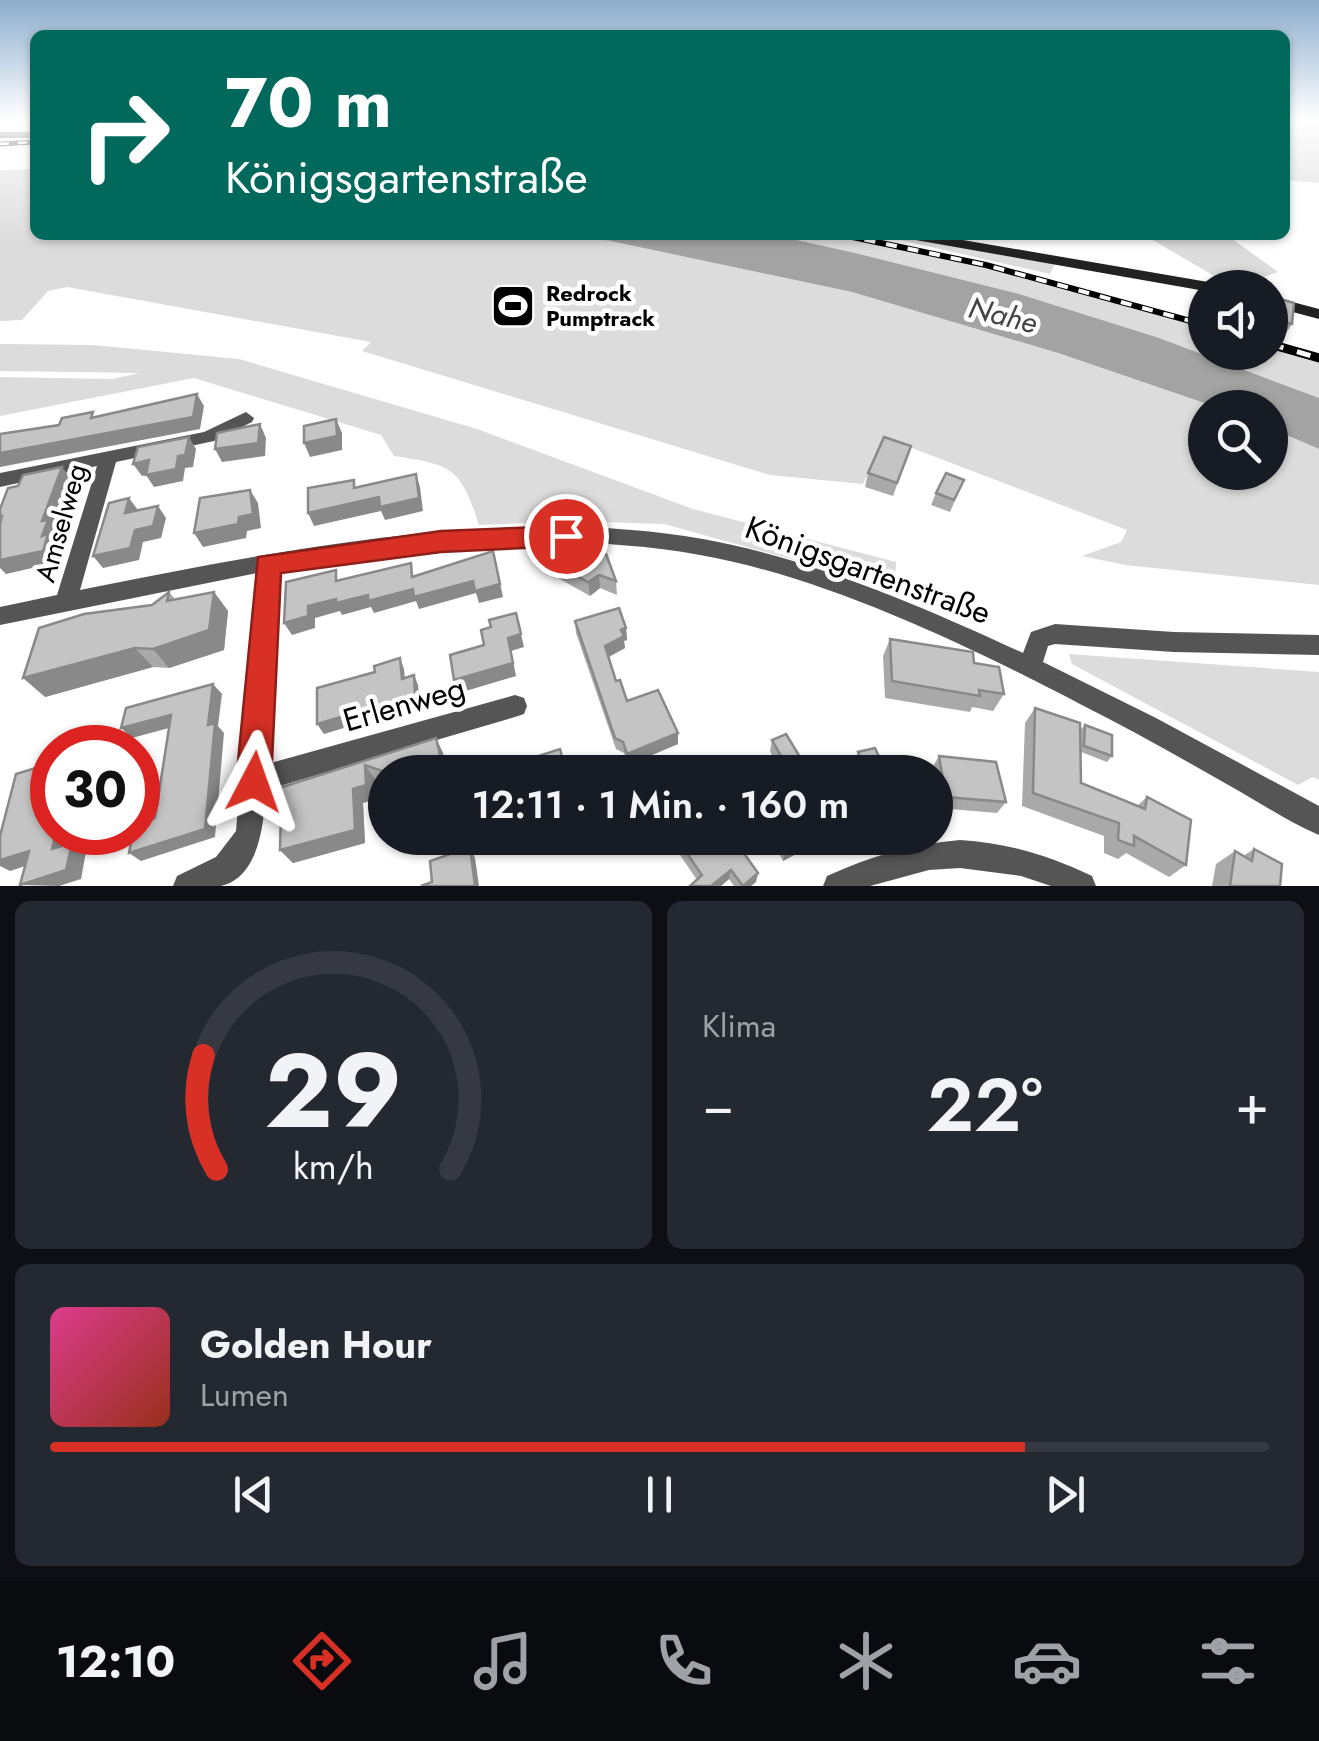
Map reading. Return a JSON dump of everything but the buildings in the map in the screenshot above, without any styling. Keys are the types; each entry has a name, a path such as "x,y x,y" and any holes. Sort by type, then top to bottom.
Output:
{"main road":[{"path":"942,240 1188,283"},
{"path":"1288,306 1319,314"}],"street":[{"path":"0,480 208,437 246,418"},
{"name":"Amselweg","path":"66,602 108,458"},
{"name":"Königsgartenstraße","path":"0,616 268,564 513,536 686,545 791,570 1030,664 1319,821"},
{"path":"187,886 216,876 244,848 254,782 268,564"},
{"path":"1030,664 1039,639 1054,634 1174,642 1319,645"},
{"name":"Erlenweg","path":"254,782 515,706"},
{"path":"838,886 887,863 934,853 977,852 1022,861 1082,886"}],"shaded area":[{"path":"1290,161 1319,161 1319,183 1290,180"},
{"path":"30,169 30,240 606,240 852,292 1058,353 1188,397 1188,490 1288,490 1288,436 1319,449 1319,585 1125,565 1082,556 1121,542 1127,530 891,440 878,451 863,484 770,475 362,351 371,342 67,287 48,291 22,320 0,321 0,170"},
{"path":"797,240 852,240 937,254 1188,323 1188,357 851,252"},
{"path":"900,240 1057,260 1050,274"},
{"path":"1153,240 1234,240 1275,270 1204,270"},
{"path":"0,344 93,345 239,359 477,429 693,509 896,562 895,588 664,524 570,521 479,525 466,491 442,466 394,456 381,435 194,378 0,416 0,377 113,379 139,373 0,371"},
{"path":"1288,353 1319,362 1319,398 1229,370 1288,370"},
{"path":"1069,654 1319,672 1319,780 1313,777 1298,785 1072,664"}],"water":[{"name":"Nahe","path":"606,240 797,240 1019,294 1188,349 1188,370 1244,370 1319,398 1319,449 1288,436 1288,390 1188,390 1188,397 1058,353 852,292"}],"railway":[{"path":"867,240 986,265 1188,320"},
{"path":"1288,349 1319,358"}],"place":[{"name":"Redrock Pumptrack","path":"513,306"}],"route":[{"path":"254,782 268,564 441,542 566,536"}]}
